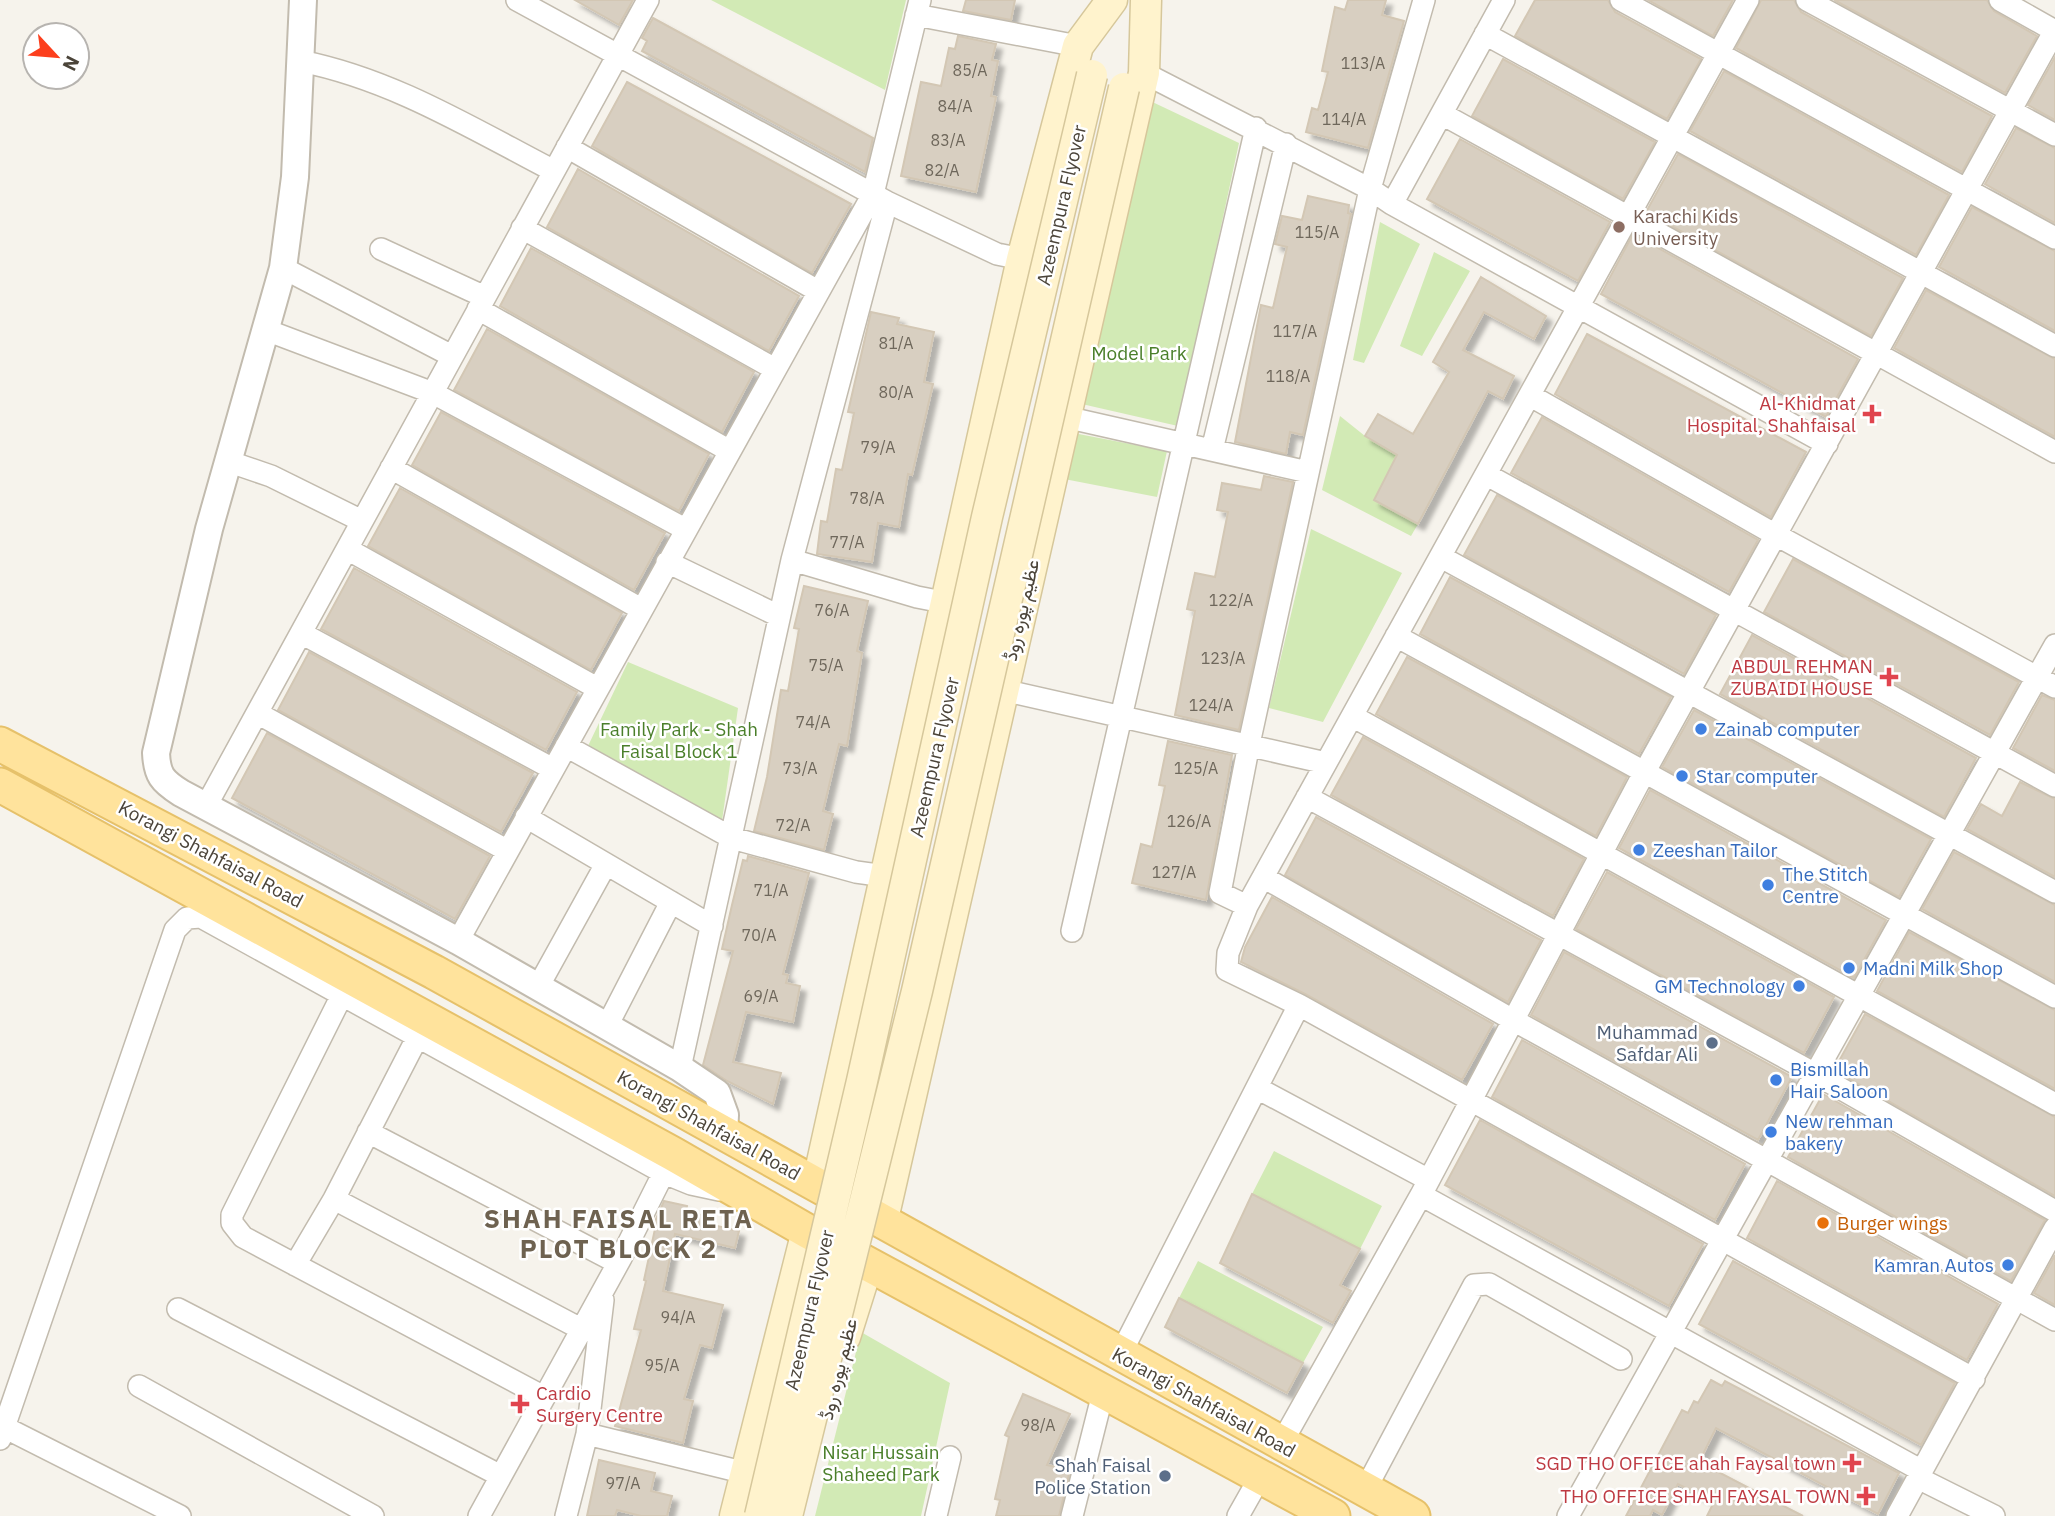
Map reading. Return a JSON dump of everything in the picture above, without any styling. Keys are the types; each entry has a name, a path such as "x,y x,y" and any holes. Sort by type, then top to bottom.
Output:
{"main road":[{"path":"897,1166 820,1170 948,603 1022,259 1078,46 1112,0"},
{"name":"Azeempura Flyover","path":"760,1516 862,1081 984,530 1112,0"},
{"name":"Azeempura Flyover","path":"787,1516 917,992 1134,81 1145,4"},
{"name":"عظیم پورہ روڈ","path":"883,1220 1003,690 1134,81"},
{"name":"Korangi Shahfaisal Road","path":"9,748 422,966 724,1134 820,1170 883,1220 1120,1355 1413,1516"},
{"name":"Korangi Shahfaisal Road","path":"1,786 668,1163 742,1194 1333,1516"},
{"path":"735,1516 807,1231"},
{"name":"عظیم پورہ روڈ","path":"802,1516 849,1321 868,1264"},
{"path":"792,1297 849,1321"}],"street":[{"path":"303,0 295,177 283,268 209,529 156,753 156,771 163,782 458,941 680,1068 717,1093 725,1115 724,1134"},
{"path":"517,0 880,198 997,254 1022,259"},
{"path":"206,806 648,0"},
{"path":"1247,906 1220,893 1249,744 1370,189 1424,0"},
{"path":"1392,204 1503,0"},
{"path":"1620,0 2055,238"},
{"path":"1748,0 1247,906 1228,953 1227,970 1299,1005 1723,1243 1974,1379"},
{"path":"1807,0 2055,135"},
{"path":"1280,1444 1425,1187 1644,773 2055,31 2000,0"},
{"path":"680,1068 779,616 880,198 918,8 1078,46"},
{"path":"1485,34 2055,346"},
{"path":"300,61 346,70 396,90 554,171"},
{"path":"1134,81 1256,128 1827,444"},
{"path":"1441,114 1630,216 1876,356 2055,452"},
{"path":"1072,931 1119,716 1185,444 1256,128"},
{"path":"1212,450 1286,144"},
{"path":"567,147 818,291"},
{"path":"458,941 818,291 880,198"},
{"path":"523,228 775,369"},
{"path":"382,249 482,303 728,450"},
{"path":"283,268 452,356"},
{"path":"266,330 433,394 685,529"},
{"path":"1531,396 1776,535 2047,682"},
{"path":"1074,419 1308,472"},
{"path":"230,462 278,479 362,521"},
{"path":"391,468 641,609"},
{"path":"1487,475 2055,786"},
{"path":"347,549 597,688"},
{"path":"1441,556 1688,694 2055,891"},
{"path":"792,560 917,597 948,603"},
{"path":"667,562 779,616"},
{"path":"301,633 553,769"},
{"path":"1396,636 2055,997"},
{"path":"1568,1516 1995,754 2047,682 2055,645"},
{"path":"1003,690 1325,763"},
{"path":"257,713 508,851"},
{"path":"1352,716 2055,1104"},
{"path":"566,746 732,838 856,872 885,876"},
{"path":"1307,797 1558,936 1817,1074 2055,1211"},
{"path":"526,817 712,926"},
{"path":"538,987 606,864"},
{"path":"1263,877 1513,1020 1769,1159 2055,1320"},
{"path":"607,1026 671,902"},
{"path":"180,1516 2,1433 175,930 187,918 201,917 417,1038 668,1163 618,1263 479,1516"},
{"path":"341,996 232,1214 236,1231 544,1397"},
{"path":"1120,1355 1299,1005"},
{"path":"295,1265 334,1199 417,1038"},
{"path":"1256,1088 1994,1516"},
{"path":"368,1132 618,1263"},
{"path":"334,1199 582,1329"},
{"path":"1897,1516 2055,1228"},
{"path":"1365,1490 1475,1286 1489,1284 1621,1359"},
{"path":"566,1516 587,1434 605,1287"},
{"path":"178,1309 501,1476"},
{"path":"139,1386 373,1516"},
{"path":"1072,1516 1103,1393"},
{"path":"587,1434 746,1472"},
{"path":"936,1516 950,1457"},
{"path":"1238,1516 1260,1477"}],"green space":[{"path":"711,0 906,0 885,90"},
{"name":"Model Park","path":"1144,98 1239,143 1178,426 1073,402"},
{"path":"1380,222 1420,244 1364,363 1353,360"},
{"path":"1434,252 1470,271 1422,356 1400,346"},
{"path":"1340,416 1365,436 1407,461 1390,469 1374,500 1418,524 1411,536 1322,490"},
{"path":"1068,432 1167,451 1157,497 1059,478"},
{"path":"1311,529 1402,573 1323,722 1269,708"},
{"name":"Family Park - Shah Faisal Block 1","path":"628,662 738,708 721,828 588,746"},
{"path":"1274,1151 1382,1206 1360,1249 1252,1194"},
{"path":"1198,1261 1323,1327 1303,1363 1179,1298"},
{"name":"Nisar Hussain Shaheed Park","path":"861,1332 950,1383 921,1516 815,1516"}],"building":[{"path":"575,0 633,0 619,25"},
{"path":"966,0 1015,0 1011,20 963,11"},
{"path":"1348,0 1386,0 1382,15 1404,21 1368,148 1306,132 1312,108 1318,110 1328,72 1322,71 1335,7 1345,10"},
{"path":"1535,0 1608,0 1615,12 1701,59 1667,119 1515,36"},
{"path":"1648,0 1733,0 1713,36"},
{"path":"1761,0 1794,0 1801,12 1992,116 1962,172 1736,48"},
{"path":"1834,0 1987,0 1994,11 2037,36 2005,93"},
{"path":"653,18 873,138 865,172 642,51 647,41 642,38"},
{"path":"958,36 996,44 992,60 998,61 991,96 996,97 976,192 901,176 921,82 941,86 949,48 955,49"},
{"path":"2055,57 2055,120 2028,105"},
{"path":"1503,59 1655,142 1623,199 1472,116"},
{"path":"1724,71 1949,195 1916,255 1690,131"},
{"path":"627,82 851,204 812,273 592,146"},
{"path":"2016,128 2055,148 2055,223 1985,184"},
{"path":"1460,139 1610,222 1578,281 1427,199"},
{"path":"1678,154 1903,278 1871,336 1646,212"},
{"path":"578,169 799,296 769,351 547,227"},
{"path":"1308,196 1349,205 1348,213 1351,214 1303,435 1290,432 1286,454 1235,442 1261,305 1273,308 1287,247 1275,244 1282,216 1302,220"},
{"path":"1972,207 2055,251 2055,331 1939,267"},
{"path":"1633,234 1858,359 1826,417 1601,294"},
{"path":"531,248 754,372 722,432 500,306"},
{"path":"1481,277 1546,316 1534,339 1484,312 1463,350 1514,376 1503,399 1488,391 1418,524 1374,500 1397,455 1365,436 1378,414 1413,434 1449,372 1433,362"},
{"path":"1926,290 2055,359 2055,437 1894,348"},
{"path":"871,312 899,318 897,324 934,332 924,382 933,384 912,475 908,474 899,527 878,523 872,562 817,554 821,521 827,522 836,469 842,470 854,413 848,412"},
{"path":"487,329 709,454 679,511 454,390"},
{"path":"1587,334 1806,452 1771,517 1555,394"},
{"path":"441,412 665,533 634,590 412,465"},
{"path":"1542,417 1758,540 1729,592 1511,473"},
{"path":"1264,476 1293,482 1239,730 1175,715 1195,611 1187,609 1195,573 1215,577 1228,512 1217,510 1222,483 1261,490"},
{"path":"400,488 622,613 591,670 368,546"},
{"path":"1497,495 1716,615 1684,674 1464,555"},
{"path":"1793,559 2019,682 1990,735 1764,612"},
{"path":"354,568 577,692 546,750 321,629"},
{"path":"1450,577 1671,697 1639,754 1420,634"},
{"path":"804,586 868,601 857,651 862,653 847,746 839,744 823,811 833,814 824,850 754,831 767,777 781,690 788,691 799,629 794,628"},
{"path":"1752,635 1976,758 1944,817 1720,694"},
{"path":"309,652 533,773 501,832 278,710"},
{"path":"1407,657 1627,777 1596,836 1376,714"},
{"path":"2042,695 2055,700 2055,771 2013,748"},
{"path":"1694,710 1931,839 1899,897 1662,767"},
{"path":"267,733 490,856 455,919 232,798"},
{"path":"1363,737 1584,859 1553,916 1331,795"},
{"path":"1168,741 1232,755 1206,900 1132,883 1141,844 1152,847 1165,786 1159,785"},
{"path":"2020,782 2055,799 2055,877 1967,829 1981,804 2002,816"},
{"path":"1650,790 1886,920 1854,978 1619,848"},
{"path":"1316,817 1541,940 1508,1002 1285,875"},
{"path":"1954,852 2055,905 2055,982 1922,909"},
{"path":"748,856 809,873 783,974 788,975 786,983 800,986 793,1022 746,1012 733,1062 781,1073 773,1104 727,1081 703,1065 733,951 722,949 743,860 747,861"},
{"path":"1607,872 1834,997 1804,1053 1576,929"},
{"path":"1272,897 1493,1024 1462,1080 1241,962 1245,947"},
{"path":"1909,932 2055,1010 2055,1089 1877,991"},
{"path":"1564,952 1792,1077 1758,1140 1531,1015"},
{"path":"1865,1014 2055,1117 2055,1196 1834,1070"},
{"path":"1522,1040 1745,1164 1715,1220 1492,1097"},
{"path":"1823,1094 2045,1220 2011,1281 1788,1157"},
{"path":"1480,1120 1703,1244 1669,1306 1445,1185"},
{"path":"1777,1181 1998,1304 1967,1360 1747,1238"},
{"path":"1252,1194 1360,1249 1340,1285 1351,1291 1333,1323 1220,1263"},
{"path":"664,1201 687,1206 686,1211 705,1216 704,1223 739,1231 735,1248 675,1234 663,1291 723,1305 712,1348 700,1345 684,1399 693,1401 683,1443 615,1426 641,1330 634,1329 646,1281 644,1280 655,1229 652,1228"},
{"path":"2055,1255 2055,1305 2034,1293"},
{"path":"1733,1261 1955,1383 1921,1445 1699,1324"},
{"path":"1179,1298 1303,1363 1287,1393 1165,1327"},
{"path":"1711,1380 1722,1386 1725,1381 1899,1473 1878,1514 1716,1428 1699,1462 1803,1516 1707,1516 1714,1502 1678,1484 1662,1515 1653,1510 1650,1516 1626,1516 1682,1410 1688,1413 1694,1401 1698,1403"},
{"path":"1023,1394 1070,1414 1047,1465 1070,1470 1059,1516 996,1516 1000,1500 995,1499 1009,1437 1005,1435"},
{"path":"599,1460 655,1473 651,1491 672,1496 667,1516 641,1516 617,1510 615,1516 587,1516"}],"place":[{"name":"Karachi Kids University","path":"1619,227"},
{"name":"Al-Khidmat Hospital, Shahfaisal","path":"1872,414"},
{"name":"ABDUL REHMAN ZUBAIDI HOUSE","path":"1889,677"},
{"name":"Zainab computer","path":"1701,729"},
{"name":"Star computer","path":"1682,776"},
{"name":"Zeeshan Tailor","path":"1639,850"},
{"name":"The Stitch Centre","path":"1768,885"},
{"name":"Madni Milk Shop","path":"1849,968"},
{"name":"GM Technology","path":"1799,986"},
{"name":"Muhammad Safdar Ali","path":"1712,1043"},
{"name":"Bismillah Hair Saloon","path":"1776,1080"},
{"name":"New rehman bakery","path":"1771,1132"},
{"name":"Burger wings","path":"1823,1223"},
{"name":"Kamran Autos","path":"2008,1265"},
{"name":"Cardio Surgery Centre","path":"520,1404"},
{"name":"SGD THO OFFICE ahah Faysal town","path":"1852,1463"},
{"name":"Shah Faisal Police Station","path":"1165,1476"},
{"name":"THO OFFICE SHAH FAYSAL TOWN","path":"1866,1496"}],"district":[{"name":"SHAH FAISAL RETA PLOT BLOCK 2","path":"619,1234"}]}
